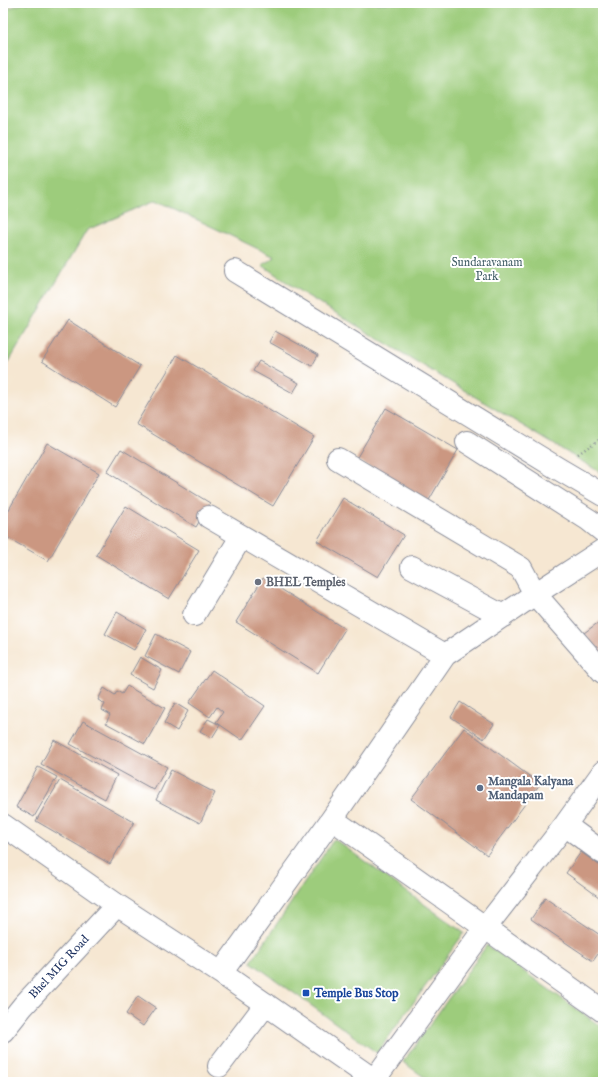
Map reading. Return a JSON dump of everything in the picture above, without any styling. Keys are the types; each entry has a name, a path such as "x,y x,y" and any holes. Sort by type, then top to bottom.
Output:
{"street":[{"path":"235,271 603,496"},
{"path":"467,442 589,520 603,531"},
{"path":"338,459 521,568 535,594 603,672"},
{"path":"209,517 445,655"},
{"path":"194,615 241,536"},
{"path":"221,973 332,819 445,655 603,550"},
{"path":"412,567 503,616"},
{"path":"3,825 117,905 221,973 375,1081 485,928 565,825 603,772"},
{"path":"332,819 603,1010"},
{"path":"565,825 603,853"},
{"name":"Bhel MIG Road","path":"3,1031 23,1006 117,905"},
{"path":"219,1066 266,1004"}],"path":[{"path":"578,454 603,437"}],"green space":[{"name":"Sundaravanam Park","path":"24,3 603,3 603,474 301,292 262,265 275,257 156,200 87,230 3,372 3,10"},
{"path":"334,839 464,933 377,1053 251,962"},
{"path":"487,945 603,1028 603,1082 431,1082 403,1062"}],"building":[{"path":"68,320 140,366 115,407 42,361"},
{"path":"275,331 318,355 312,366 269,342"},
{"path":"177,355 314,437 273,506 136,424"},
{"path":"259,361 299,383 293,393 253,371"},
{"path":"386,408 458,450 428,502 356,459"},
{"path":"47,443 99,473 48,561 3,535 3,520"},
{"path":"121,449 210,503 196,527 107,472"},
{"path":"343,498 404,535 378,577 317,541"},
{"path":"126,506 199,550 169,599 96,555"},
{"path":"263,578 345,629 318,673 236,622"},
{"path":"117,612 146,629 134,650 105,634"},
{"path":"603,619 603,651 599,654 584,633"},
{"path":"156,634 190,652 179,674 145,656"},
{"path":"140,657 162,670 153,688 130,675"},
{"path":"212,670 265,706 242,740 216,722 223,712 217,707 210,717 189,703"},
{"path":"127,686 165,708 145,744 106,723 110,715 102,710 105,704 98,700 104,688 115,695 117,691 122,694"},
{"path":"460,702 494,724 484,739 451,717"},
{"path":"175,703 188,711 177,731 164,723"},
{"path":"208,719 220,725 212,738 200,731"},
{"path":"83,721 167,767 154,790 70,744"},
{"path":"464,728 540,784 487,855 411,799"},
{"path":"54,740 117,775 105,799 41,764"},
{"path":"38,767 57,777 34,817 16,807"},
{"path":"171,770 215,793 200,823 156,800"},
{"path":"60,780 134,822 110,864 36,821"},
{"path":"581,852 603,868 603,900 566,873"},
{"path":"545,898 603,937 603,947 593,961 531,919"},
{"path":"138,996 156,1008 143,1026 126,1014"}],"place":[{"name":"BHEL Temples","path":"258,582"},
{"name":"Mangala Kalyana Mandapam","path":"480,788"},
{"name":"Temple Bus Stop","path":"306,993"}]}
